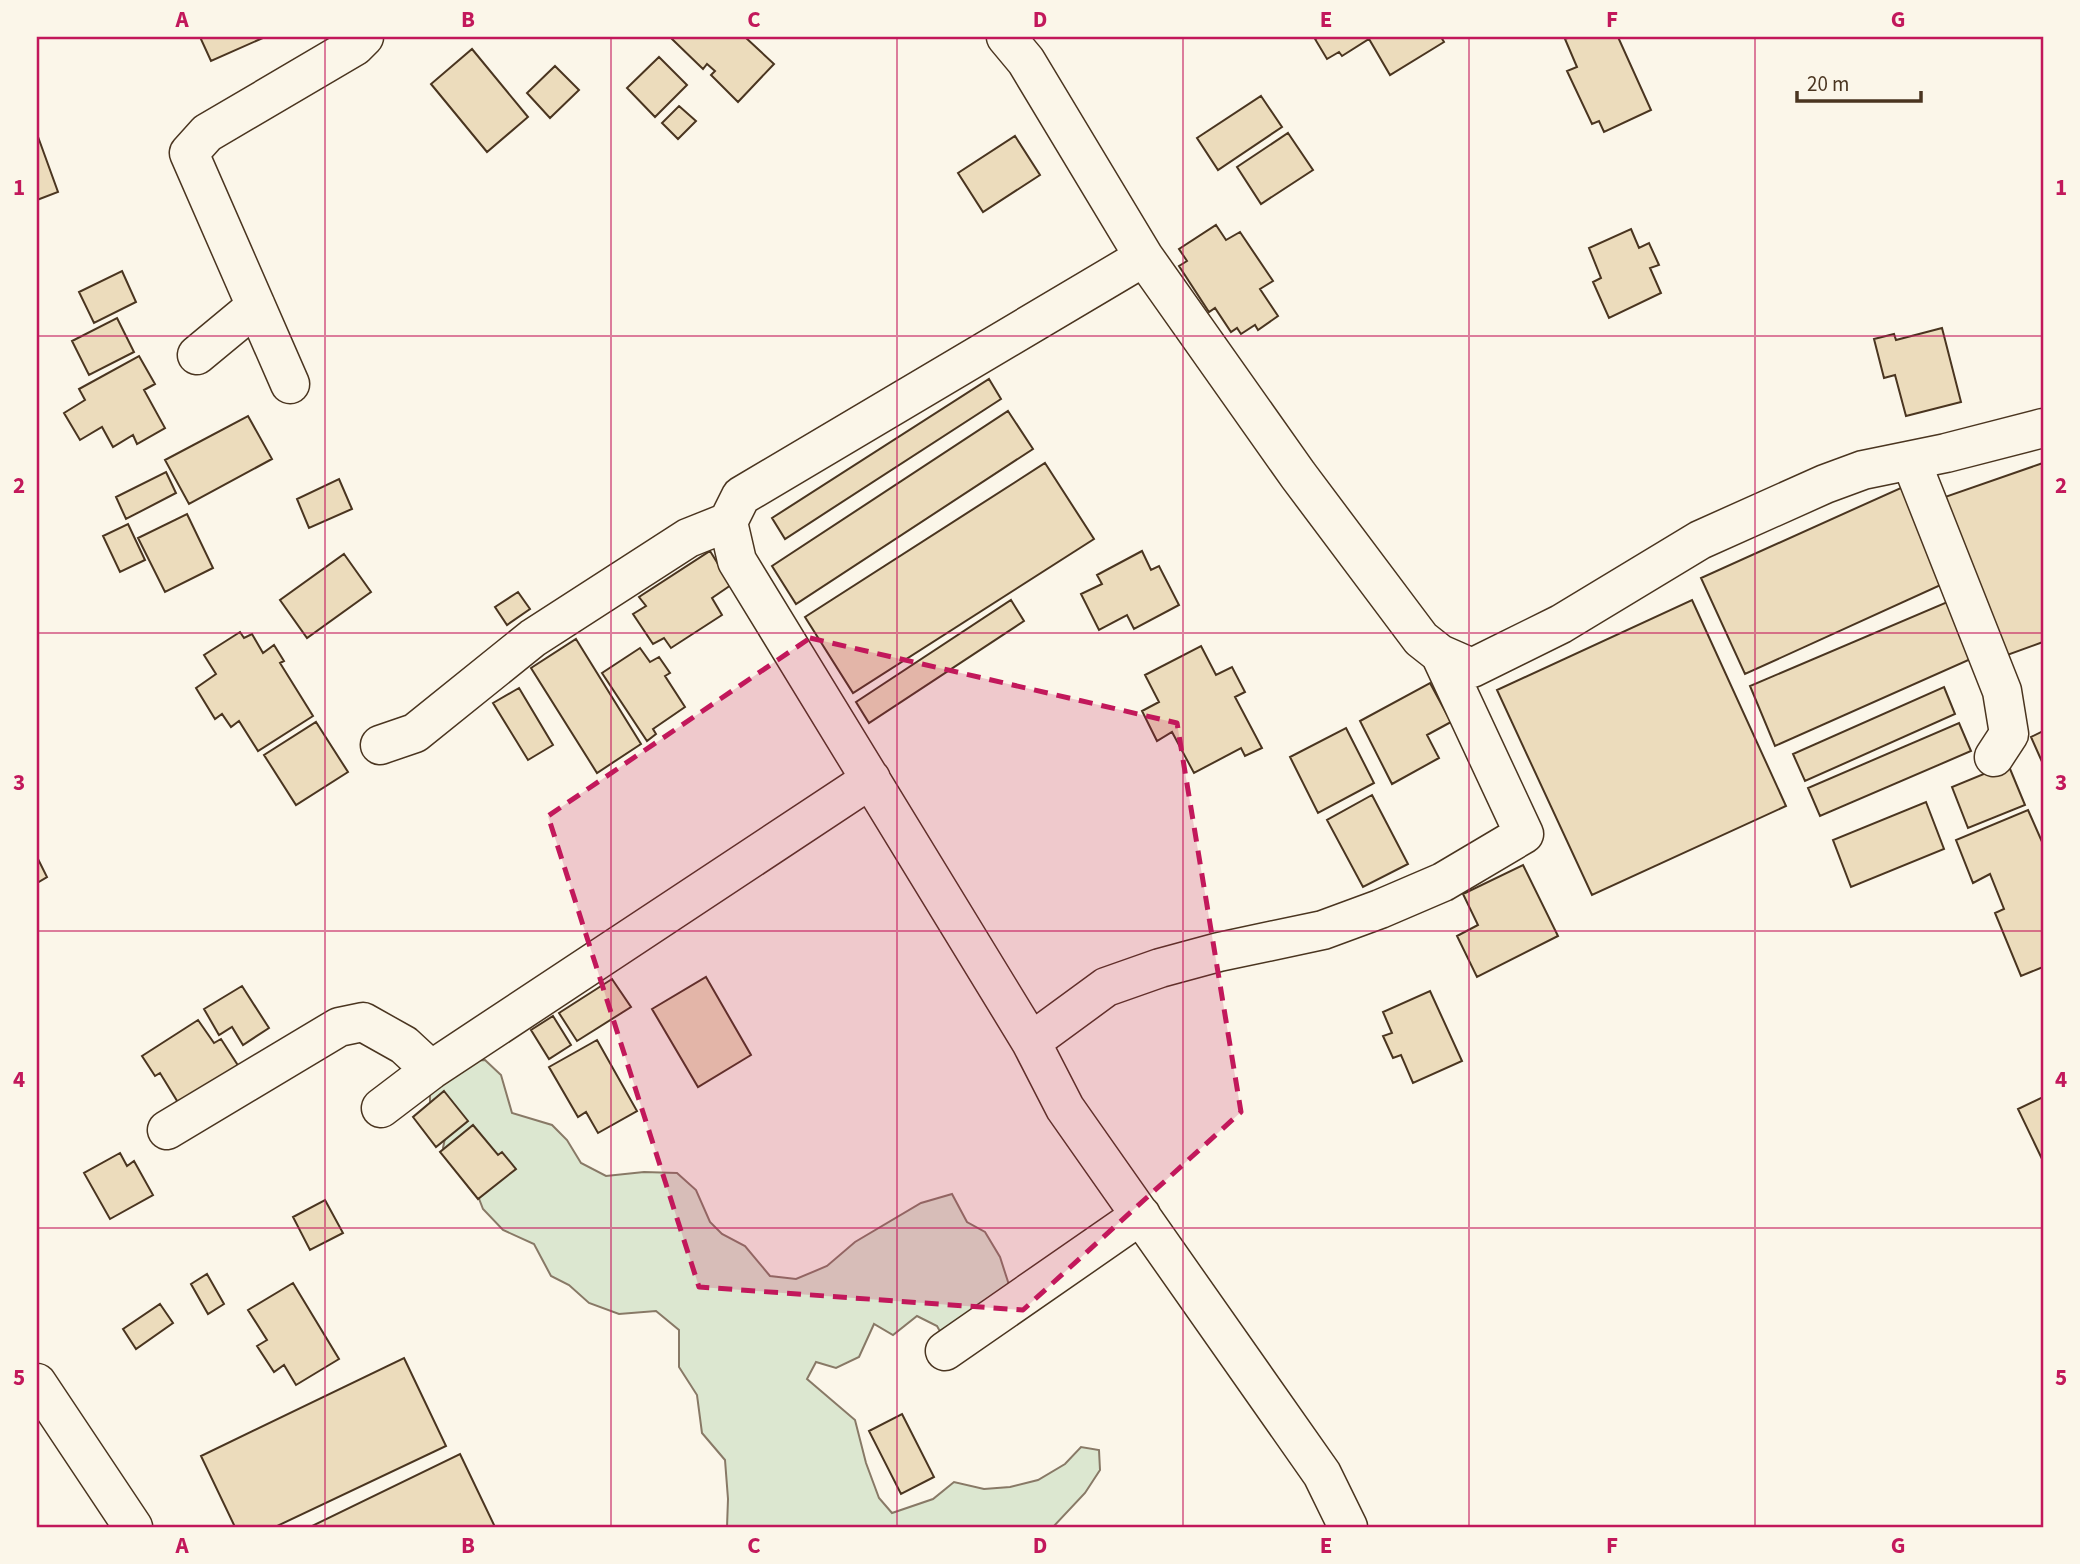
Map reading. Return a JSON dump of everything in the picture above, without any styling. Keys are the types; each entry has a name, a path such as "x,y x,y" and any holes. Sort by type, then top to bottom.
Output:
{"street":[{"path":"290,384 189,153 207,133 355,46 364,37"},
{"path":"1006,37 1026,61 1144,257 1307,486 1421,639 1440,654 1472,668 1560,624 1700,540 1825,484 1863,470 1911,461 2043,428"},
{"path":"1144,257 741,496 728,522 737,561 1031,1042 1065,1108 1322,1474 1349,1527"},
{"path":"197,355 256,306"},
{"path":"1911,461 2002,691 2009,734 1994,757"},
{"path":"380,745 415,733 533,638 688,538 728,522"},
{"path":"1031,1042 1106,988 1160,968 1219,952 1323,930 1443,882 1524,834 1440,654"},
{"path":"381,1108 431,1070 871,779"},
{"path":"167,1130 339,1027 363,1022 404,1045 431,1070"},
{"path":"945,1351 1141,1215"},
{"path":"37,1383 132,1527"}],"highlighted area":[{"path":"810,638 1177,723 1241,1112 1023,1310 699,1287 548,816"}],"green space":[{"path":"485,1060 501,1075 512,1113 552,1125 567,1140 581,1163 606,1176 644,1172 677,1173 696,1190 710,1222 722,1234 745,1246 770,1276 796,1279 827,1266 855,1242 921,1203 952,1194 967,1222 985,1232 1000,1257 1010,1288 947,1344 937,1326 917,1316 893,1335 874,1324 859,1357 836,1368 816,1362 807,1379 855,1420 866,1463 879,1498 892,1513 933,1499 954,1482 984,1489 1010,1487 1038,1480 1065,1464 1081,1447 1099,1450 1100,1470 1085,1493 1053,1527 727,1527 725,1460 702,1433 697,1395 679,1367 679,1330 656,1311 619,1314 589,1303 569,1285 551,1276 534,1244 503,1230 483,1209 471,1178 443,1148 447,1128 430,1109 430,1092 464,1061"}],"building":[{"path":"200,37 265,37 211,61"},
{"path":"673,37 745,37 774,64 738,102 711,75 715,71 707,64 703,69"},
{"path":"1441,37 1444,42 1390,75 1369,39 1342,56 1339,52 1327,59 1315,39"},
{"path":"1618,37 1651,110 1604,132 1599,121 1592,124 1567,71 1577,67 1565,39"},
{"path":"472,49 528,117 487,152 431,84"},
{"path":"659,57 687,85 655,117 627,88"},
{"path":"555,66 579,90 550,118 527,93"},
{"path":"1261,96 1282,127 1218,170 1197,138"},
{"path":"679,106 696,121 678,139 662,123"},
{"path":"1288,133 1313,170 1261,204 1237,167"},
{"path":"37,134 58,192 37,200"},
{"path":"1015,136 1040,175 983,212 958,173"},
{"path":"1216,225 1226,240 1240,232 1273,281 1260,289 1278,316 1258,330 1255,325 1241,334 1237,328 1231,332 1215,308 1209,312 1179,266 1187,261 1179,249"},
{"path":"1631,229 1639,248 1649,243 1659,265 1650,268 1661,293 1609,318 1593,282 1601,278 1589,248"},
{"path":"122,271 136,302 94,323 79,292"},
{"path":"117,318 134,352 89,375 72,341"},
{"path":"1942,328 1961,402 1906,416 1895,375 1884,378 1874,339 1894,334 1896,340"},
{"path":"139,356 155,384 144,390 165,428 137,444 133,435 113,447 102,427 80,440 64,413 85,400 79,389"},
{"path":"989,379 1001,399 785,539 772,518"},
{"path":"1008,411 1033,449 796,604 772,566"},
{"path":"248,416 272,459 189,504 165,460"},
{"path":"1045,463 1094,539 853,693 805,617"},
{"path":"2043,463 2043,642 1999,658 1942,498"},
{"path":"166,472 176,493 126,519 116,497"},
{"path":"339,479 352,509 309,528 297,499"},
{"path":"1903,487 1945,583 1745,674 1701,578"},
{"path":"187,514 213,568 165,592 138,538"},
{"path":"128,524 145,560 120,572 103,536"},
{"path":"710,551 731,585 712,598 722,615 671,648 664,638 653,644 633,614 646,606 639,597"},
{"path":"1142,551 1151,570 1159,566 1179,605 1134,629 1127,615 1099,630 1081,594 1102,584 1097,575"},
{"path":"344,554 371,592 307,638 280,600"},
{"path":"518,592 530,609 507,625 495,607"},
{"path":"1011,600 1024,621 869,723 856,702"},
{"path":"1692,600 1786,806 1592,895 1497,690"},
{"path":"1952,600 1973,658 1775,746 1750,686"},
{"path":"240,632 244,638 252,634 263,653 274,645 284,661 280,663 313,716 258,751 239,721 231,727 222,714 215,719 196,688 216,674 204,655"},
{"path":"576,639 641,744 597,773 531,668"},
{"path":"1201,646 1216,675 1232,667 1245,692 1235,697 1262,748 1245,756 1241,748 1194,773 1172,732 1157,741 1142,711 1159,702 1145,675"},
{"path":"640,648 650,662 659,657 670,673 665,676 685,707 653,729 656,734 647,741 602,673"},
{"path":"1430,683 1451,722 1427,735 1439,758 1392,784 1360,721"},
{"path":"1944,687 1955,714 1805,781 1793,754"},
{"path":"519,688 553,745 528,760 493,703"},
{"path":"316,722 348,772 296,805 264,755"},
{"path":"1959,723 1971,751 1820,816 1808,788"},
{"path":"1346,728 1374,783 1318,813 1290,757"},
{"path":"2043,731 2043,764 2031,737"},
{"path":"2008,764 2025,805 1968,828 1952,787"},
{"path":"1372,795 1408,864 1363,887 1327,820"},
{"path":"1926,802 1944,849 1851,887 1833,840"},
{"path":"2028,810 2043,844 2043,967 2021,976 1995,913 2004,909 1990,874 1973,883 1956,840"},
{"path":"37,857 47,877 37,883"},
{"path":"1523,865 1558,936 1477,977 1457,936 1478,925 1463,894"},
{"path":"706,977 751,1055 698,1087 652,1009"},
{"path":"612,979 631,1007 577,1041 559,1013"},
{"path":"242,986 269,1028 243,1045 232,1027 219,1035 204,1009"},
{"path":"1430,991 1462,1061 1413,1083 1401,1055 1393,1058 1383,1036 1392,1033 1383,1012"},
{"path":"553,1016 571,1045 549,1059 531,1030"},
{"path":"198,1020 214,1043 221,1039 239,1067 179,1104 160,1073 155,1076 142,1056"},
{"path":"597,1040 637,1111 598,1133 586,1112 578,1117 549,1067"},
{"path":"444,1091 468,1121 436,1147 413,1117"},
{"path":"2043,1097 2043,1161 2018,1109"},
{"path":"473,1125 498,1155 502,1152 516,1169 478,1199 440,1152"},
{"path":"120,1153 127,1166 134,1161 153,1195 110,1219 84,1173"},
{"path":"325,1200 343,1233 310,1250 293,1217"},
{"path":"207,1274 224,1304 208,1314 191,1284"},
{"path":"293,1283 339,1359 296,1385 284,1365 274,1372 257,1346 267,1340 248,1310"},
{"path":"160,1304 173,1323 136,1349 123,1329"},
{"path":"404,1358 446,1446 275,1527 235,1527 201,1456"},
{"path":"902,1414 934,1477 901,1494 869,1431"},
{"path":"460,1454 495,1527 310,1527"}]}
